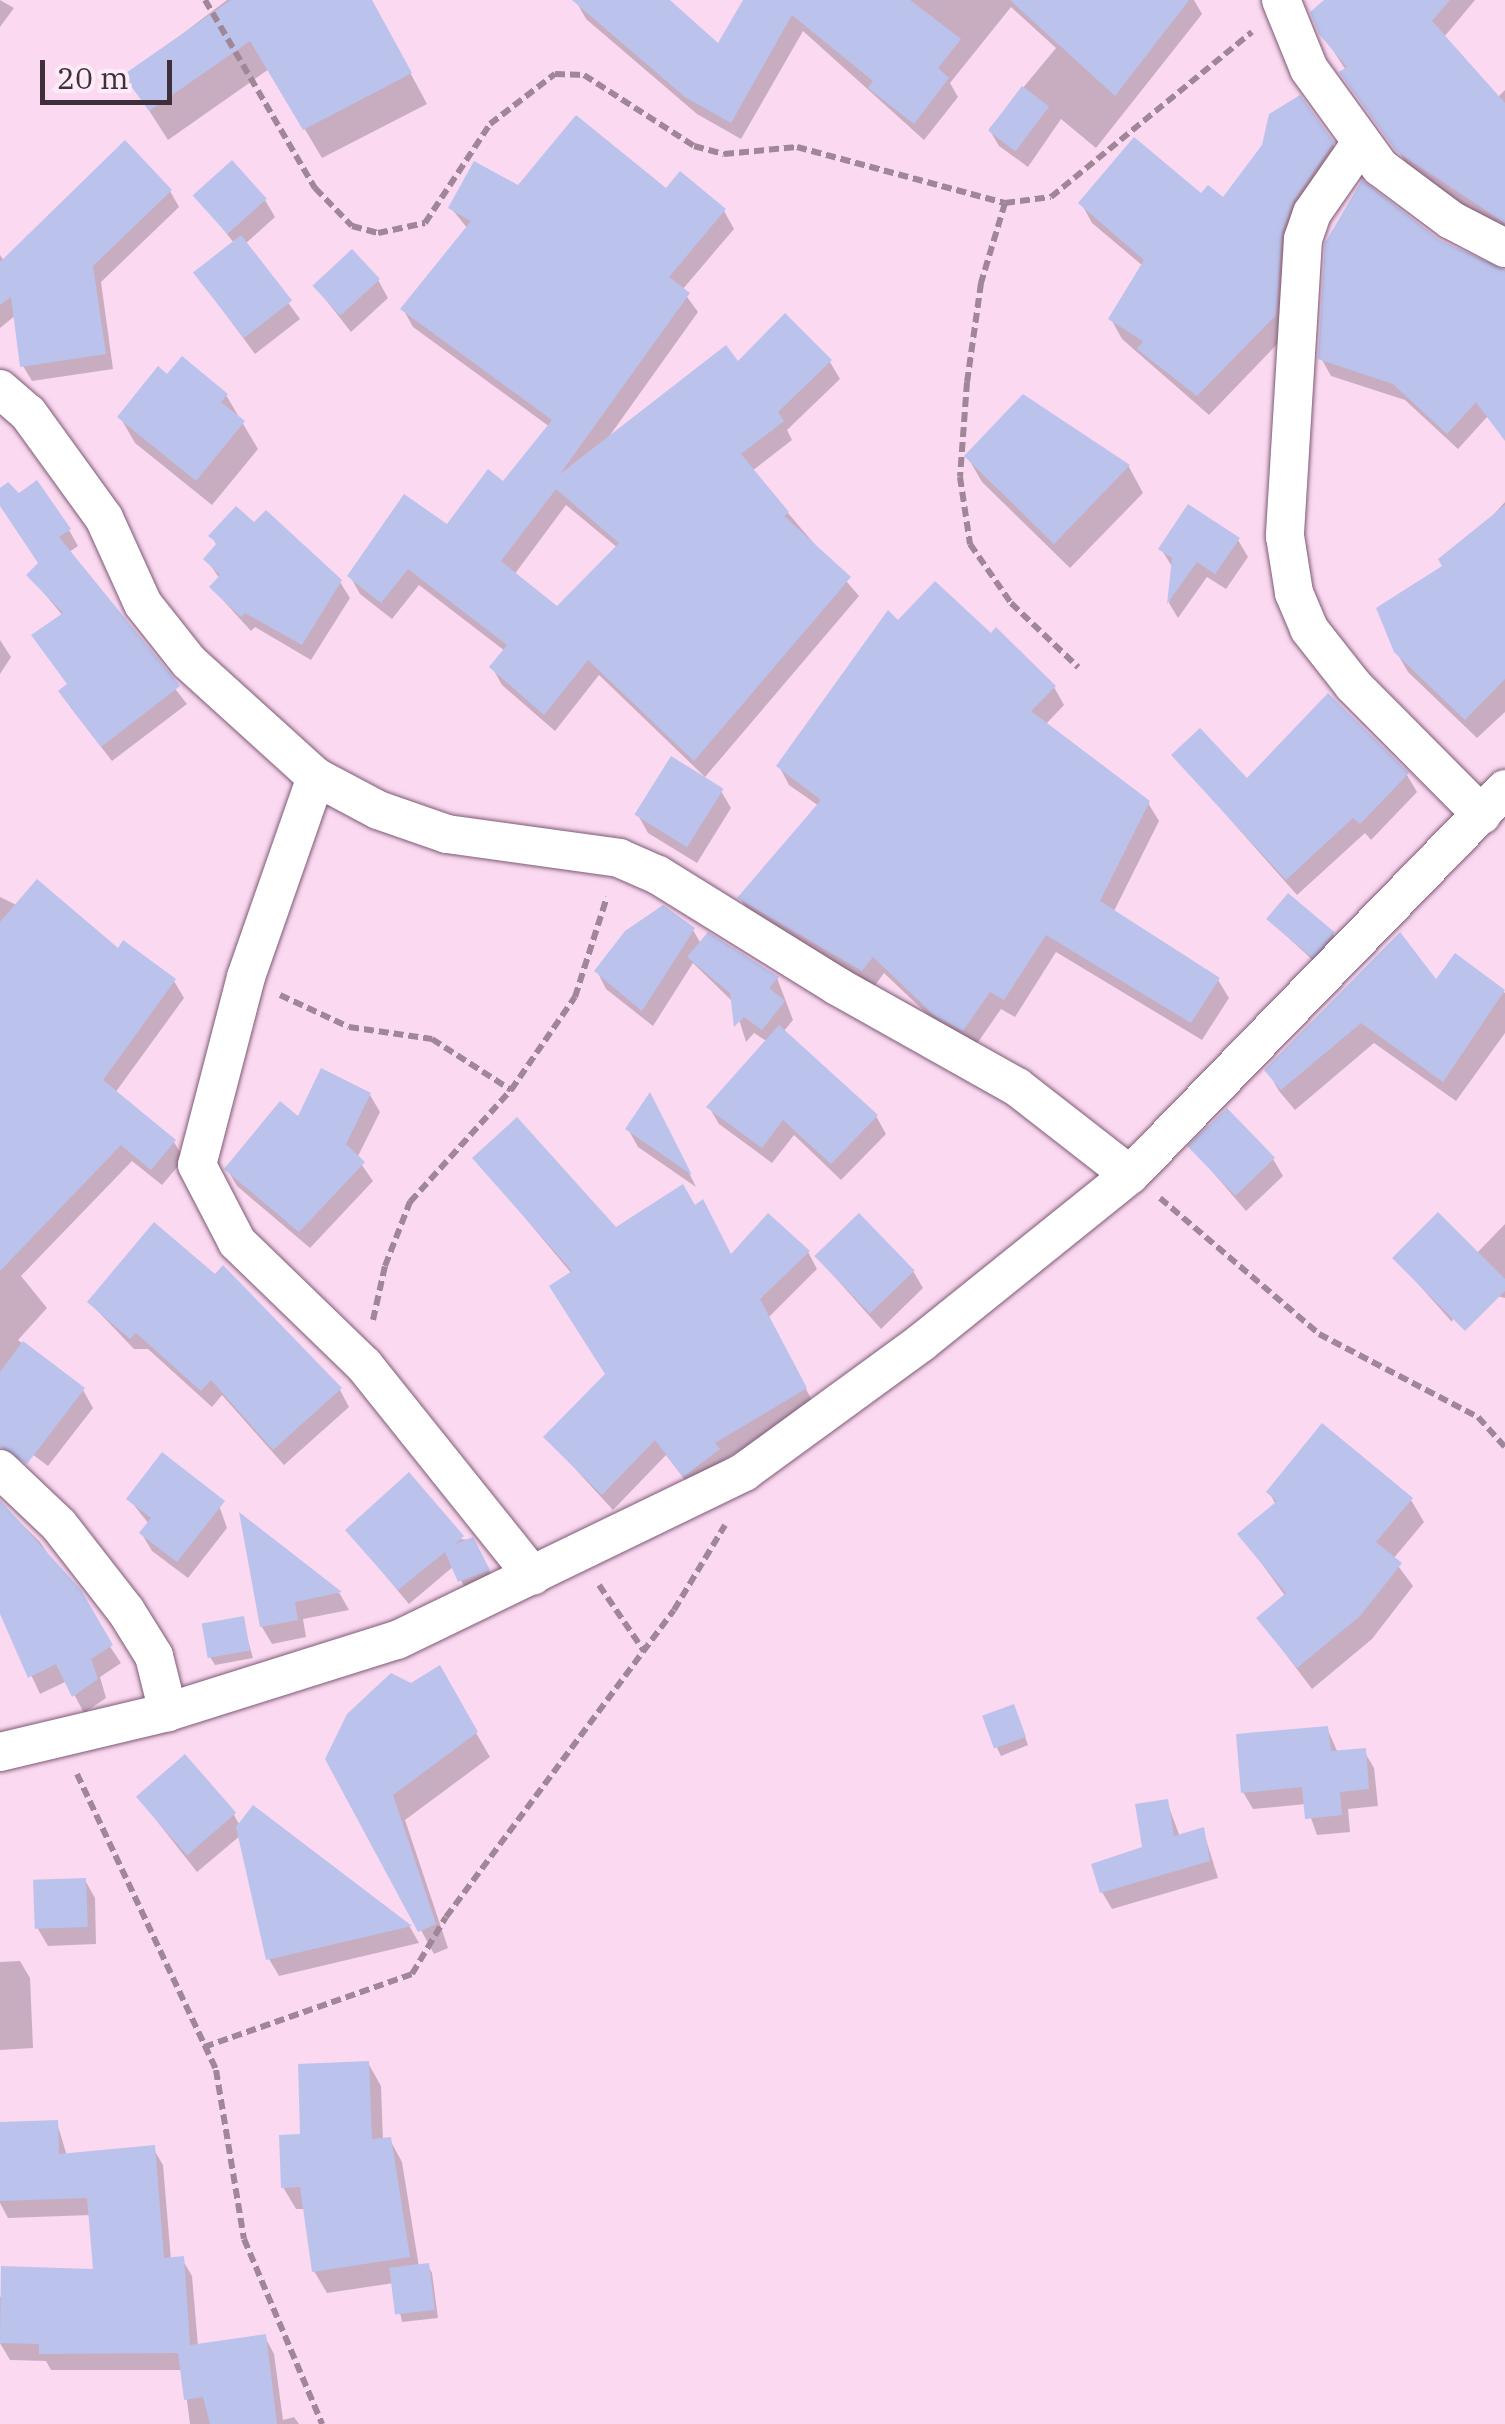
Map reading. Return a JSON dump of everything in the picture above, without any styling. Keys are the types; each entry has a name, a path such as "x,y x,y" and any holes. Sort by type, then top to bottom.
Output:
{"street":[{"path":"1283,3 1309,68 1360,144 1414,194 1505,248"},
{"path":"0,1752 62,1741 168,1712 397,1640 744,1472 922,1342 1130,1175 1494,802 1353,685 1308,628 1294,593 1285,536 1303,239 1312,213 1360,144"},
{"path":"0,389 28,413 104,518 143,604 189,662 316,777 378,810 447,834 619,858 658,875 837,986 1017,1087 1130,1175"},
{"path":"316,777 246,977 197,1165 237,1242 364,1364 550,1568"},
{"path":"0,1469 58,1524 126,1611 154,1656 168,1712"}],"path":[{"path":"205,0 315,188 352,226 378,233 425,223 490,124 554,74 584,75 694,146 724,154 797,147 1005,203 1051,196 1283,3"},
{"path":"1005,203 981,283 967,382 960,478 970,544 1011,604 1078,667"},
{"path":"364,1364 384,1266 410,1202 511,1090 575,996 619,858"},
{"path":"246,977 349,1027 432,1038 511,1090"},
{"path":"1130,1175 1319,1334 1478,1417 1505,1446"},
{"path":"204,2047 412,1974 446,1918 644,1651 720,1538 744,1472"},
{"path":"550,1568 609,1595 644,1651"},
{"path":"62,1741 216,2070 244,2239 322,2424"}],"building":[{"path":"231,0 372,0 412,73 303,130 250,41 149,111 123,75"},
{"path":"572,0 670,0 718,43 743,0 910,0 961,39 938,68 949,78 914,124 868,88 873,81 792,15 731,123 685,97"},
{"path":"1010,0 1189,0 1115,96"},
{"path":"1324,0 1450,0 1432,21 1505,103 1505,223 1396,151 1339,72 1347,67 1319,34 1310,12"},
{"path":"1022,86 1049,106 1015,151 988,131"},
{"path":"1300,95 1334,142 1294,200 1282,232 1276,315 1197,396 1137,349 1143,341 1108,319 1144,260 1078,203 1134,137 1201,193 1208,185 1223,197 1262,145 1269,114"},
{"path":"576,115 666,188 680,171 726,209 669,277 690,293 560,474 726,345 738,361 785,313 832,360 778,412 784,421 741,454 789,512 784,516 851,577 694,761 588,660 544,715 489,667 507,645 408,569 381,603 347,576 404,494 447,524 488,469 503,481 552,420 400,309 471,221 448,208 474,161 518,185","holes":["556,489 619,543 557,606 501,561"]},
{"path":"125,140 172,190 93,266 106,354 20,367 11,297 0,305 0,262"},
{"path":"232,160 267,199 227,234 193,195"},
{"path":"1362,180 1440,240 1505,270 1505,441 1476,402 1447,434 1393,384 1318,359 1325,243"},
{"path":"241,235 292,300 244,338 193,273"},
{"path":"352,249 380,279 340,316 313,286"},
{"path":"182,356 228,394 221,402 245,421 196,481 117,417 158,366 167,374"},
{"path":"1023,394 1130,465 1054,544 964,456"},
{"path":"37,480 71,529 59,537 180,686 101,747 58,691 67,684 31,635 63,613 26,575 38,563 0,506 0,488 8,482 19,493"},
{"path":"1188,504 1240,538 1215,574 1197,562 1167,604 1172,558 1158,549"},
{"path":"1505,505 1505,679 1465,720 1394,652 1376,608 1442,566 1438,559"},
{"path":"236,506 254,522 266,510 342,580 302,645 245,613 241,617 209,587 220,575 203,559 217,543 208,536"},
{"path":"935,581 991,633 996,627 1056,686 1031,711 1150,801 1100,901 1220,978 1191,1023 1046,935 1004,1000 990,992 963,1031 934,1015 873,957 862,971 737,898 821,800 776,766 888,610 898,620"},
{"path":"1328,693 1409,773 1360,824 1353,818 1286,880 1171,755 1200,728 1247,778"},
{"path":"671,756 724,789 687,847 634,815"},
{"path":"37,879 118,948 123,940 176,979 103,1080 176,1140 151,1170 121,1145 0,1271 0,922"},
{"path":"1288,893 1335,932 1313,958 1266,919"},
{"path":"663,905 695,928 642,1011 594,971 625,931"},
{"path":"708,932 779,977 769,988 785,1001 762,1030 744,1017 734,1027 730,993 687,957"},
{"path":"1400,932 1436,979 1455,953 1505,990 1443,1082 1361,1023 1281,1090 1264,1070"},
{"path":"779,1025 878,1115 831,1164 783,1120 762,1148 706,1107"},
{"path":"321,1068 371,1093 346,1144 365,1162 299,1232 224,1169 280,1101 298,1116"},
{"path":"650,1092 692,1175 625,1129"},
{"path":"1227,1108 1275,1158 1235,1196 1187,1146"},
{"path":"517,1117 616,1227 683,1184 695,1205 703,1199 731,1254 768,1213 810,1251 760,1299 807,1388 715,1443 720,1449 683,1477 655,1440 602,1495 543,1437 605,1374 549,1286 572,1271 472,1158"},
{"path":"1438,1212 1505,1279 1505,1291 1465,1331 1392,1258"},
{"path":"859,1213 915,1271 870,1314 814,1256"},
{"path":"154,1222 215,1274 223,1265 342,1388 273,1450 211,1380 201,1391 136,1333 130,1339 87,1302"},
{"path":"23,1341 85,1388 27,1464 0,1447 0,1372"},
{"path":"1322,1423 1413,1498 1376,1542 1402,1563 1360,1616 1297,1668 1256,1618 1286,1593 1237,1534 1277,1501 1266,1492"},
{"path":"162,1452 225,1501 177,1562 139,1533 151,1518 126,1499"},
{"path":"409,1472 464,1536 455,1544 473,1537 490,1570 458,1582 445,1552 398,1590 345,1530"},
{"path":"0,1500 81,1590 113,1645 91,1659 98,1679 72,1697 56,1664 28,1678 0,1614"},
{"path":"239,1512 342,1592 295,1602 298,1620 260,1627"},
{"path":"244,1616 250,1650 208,1658 202,1623"},
{"path":"440,1665 478,1732 393,1795 436,1924 418,1932 325,1759 347,1714 391,1673 411,1683"},
{"path":"1014,1704 1026,1737 994,1749 982,1716"},
{"path":"1328,1726 1331,1751 1366,1748 1369,1789 1340,1792 1342,1815 1305,1819 1302,1787 1241,1793 1236,1734"},
{"path":"185,1754 236,1813 187,1856 136,1797"},
{"path":"1168,1799 1174,1836 1204,1827 1210,1861 1100,1893 1091,1864 1142,1847 1135,1804"},
{"path":"253,1805 412,1926 266,1960 236,1827"},
{"path":"86,1878 88,1927 35,1929 33,1880"},
{"path":"369,2061 372,2139 391,2137 410,2257 312,2272 300,2187 281,2188 279,2135 300,2134 298,2064"},
{"path":"58,2120 59,2154 155,2145 164,2258 184,2256 190,2345 266,2334 277,2424 210,2424 203,2397 184,2400 178,2353 39,2354 39,2344 0,2343 1,2266 93,2269 87,2198 0,2201 0,2122"},
{"path":"429,2263 435,2310 395,2315 389,2268"}]}
